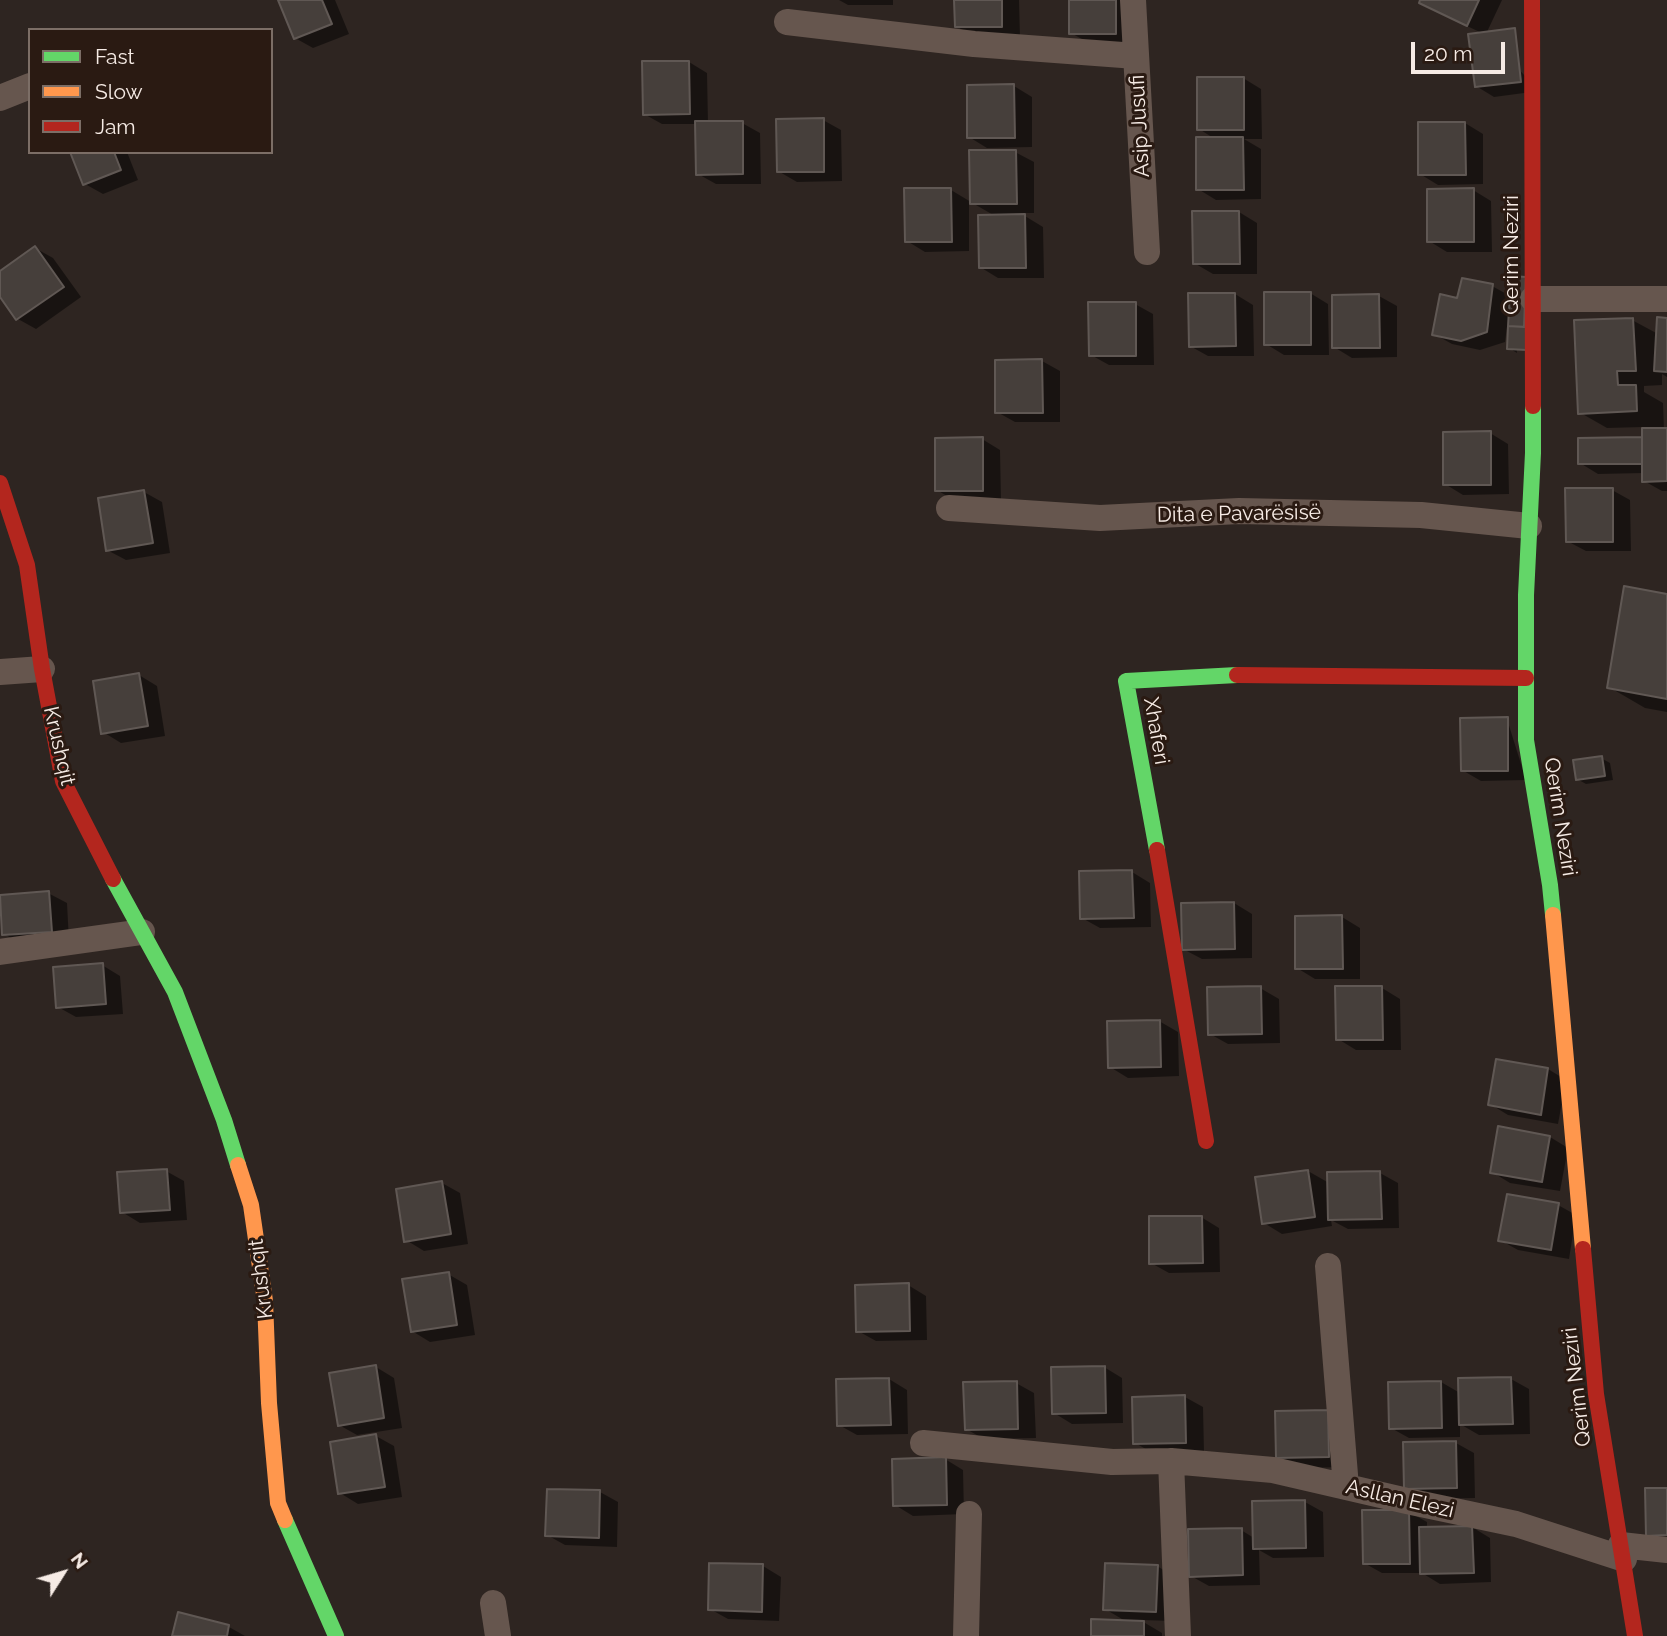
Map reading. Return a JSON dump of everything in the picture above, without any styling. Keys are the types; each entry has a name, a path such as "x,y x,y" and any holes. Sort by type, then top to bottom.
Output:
{"street":[{"name":"Asip Jusufi","path":"1133,0 1147,252"},
{"name":"Qerim Neziri","path":"1532,0 1533,453 1526,594 1525,740 1550,885 1596,1394 1635,1636"},
{"path":"787,22 974,44 1136,57"},
{"path":"0,98 28,87"},
{"path":"1533,299 1667,299"},
{"name":"Krushqit","path":"0,483 27,565 42,669 63,781 112,877 176,992 224,1120 251,1205 265,1301 269,1403 278,1503 336,1636"},
{"name":"Dita e Pavarësisë","path":"949,508 1100,518 1239,511 1421,515 1529,526"},
{"path":"0,672 42,669"},
{"name":"Xhaferi","path":"1206,1141 1126,681 1221,675 1526,678"},
{"path":"0,952 142,932"},
{"path":"1328,1266 1346,1487"},
{"name":"Asllan Elezi","path":"923,1443 1111,1462 1171,1461 1273,1470 1517,1524 1622,1552 1667,1550"},
{"path":"1171,1461 1178,1636"},
{"path":"966,1636 969,1514"},
{"path":"494,1603 498,1636"}],"building":[{"path":"278,0 322,0 332,24 294,39"},
{"path":"954,0 1002,0 1002,27 955,27"},
{"path":"1069,0 1116,0 1116,34 1069,34"},
{"path":"1420,0 1479,0 1467,26 1419,3"},
{"path":"1515,28 1521,82 1475,87 1468,34"},
{"path":"642,61 689,61 690,114 643,115"},
{"path":"1197,77 1244,77 1244,130 1197,130"},
{"path":"1014,84 1015,138 967,138 967,85"},
{"path":"824,118 824,172 777,172 776,119"},
{"path":"695,121 743,121 743,174 696,175"},
{"path":"1418,122 1465,122 1466,175 1418,175"},
{"path":"1196,137 1243,137 1244,190 1196,190"},
{"path":"969,150 1016,150 1017,204 970,204"},
{"path":"71,154 115,154 121,170 83,185"},
{"path":"904,188 951,188 952,242 905,242"},
{"path":"1474,188 1474,242 1427,242 1427,189"},
{"path":"1192,211 1239,211 1240,264 1193,264"},
{"path":"1025,214 1026,268 979,268 978,215"},
{"path":"35,246 64,287 16,320 0,297 0,271"},
{"path":"1511,276 1526,277 1524,327 1508,326"},
{"path":"1462,278 1493,284 1487,332 1461,341 1432,335 1440,294 1457,298"},
{"path":"1264,292 1311,292 1311,345 1264,345"},
{"path":"1188,293 1235,293 1236,346 1189,347"},
{"path":"1379,294 1380,348 1332,348 1332,295"},
{"path":"1088,302 1136,302 1136,356 1089,356"},
{"path":"1657,317 1667,318 1667,372 1654,371"},
{"path":"1633,318 1636,371 1617,371 1618,385 1636,385 1637,411 1578,414 1574,320"},
{"path":"1508,326 1528,327 1527,350 1507,349"},
{"path":"1042,359 1043,413 995,413 995,360"},
{"path":"1642,428 1667,428 1667,481 1642,482"},
{"path":"1491,431 1491,485 1443,485 1443,432"},
{"path":"983,437 983,491 935,491 935,438"},
{"path":"1642,437 1642,464 1578,464 1578,438"},
{"path":"1565,488 1613,488 1613,542 1566,542"},
{"path":"144,490 153,543 106,551 98,498"},
{"path":"1624,586 1667,594 1667,699 1607,688"},
{"path":"139,673 148,726 101,734 93,681"},
{"path":"1508,717 1508,771 1461,771 1460,718"},
{"path":"1602,756 1605,776 1576,780 1573,760"},
{"path":"1132,870 1134,918 1080,919 1079,871"},
{"path":"49,891 52,932 2,935 0,895"},
{"path":"1234,902 1235,949 1182,950 1181,903"},
{"path":"1342,915 1343,969 1295,969 1295,916"},
{"path":"103,963 106,1004 56,1008 53,967"},
{"path":"1261,986 1262,1034 1208,1035 1207,987"},
{"path":"1335,986 1382,986 1383,1040 1336,1040"},
{"path":"1160,1020 1161,1067 1108,1068 1107,1021"},
{"path":"1496,1059 1548,1068 1541,1115 1488,1105"},
{"path":"1498,1126 1550,1136 1542,1182 1490,1173"},
{"path":"167,1169 170,1210 120,1213 117,1172"},
{"path":"1308,1170 1315,1217 1262,1224 1255,1177"},
{"path":"1380,1171 1382,1219 1328,1220 1327,1172"},
{"path":"442,1181 451,1234 404,1242 396,1189"},
{"path":"1507,1194 1559,1203 1551,1250 1498,1241"},
{"path":"1149,1216 1202,1216 1203,1263 1149,1264"},
{"path":"449,1272 457,1325 411,1332 402,1279"},
{"path":"909,1283 910,1331 856,1332 855,1285"},
{"path":"376,1365 384,1418 338,1426 329,1373"},
{"path":"1105,1366 1106,1413 1052,1414 1051,1367"},
{"path":"1511,1377 1513,1424 1459,1425 1458,1378"},
{"path":"889,1378 891,1425 837,1426 836,1379"},
{"path":"1017,1381 1018,1429 965,1430 963,1382"},
{"path":"1441,1381 1442,1428 1389,1429 1388,1382"},
{"path":"1185,1395 1186,1443 1133,1444 1132,1397"},
{"path":"1328,1410 1329,1457 1276,1458 1275,1411"},
{"path":"376,1434 385,1487 338,1494 330,1442"},
{"path":"1456,1441 1457,1488 1404,1489 1403,1442"},
{"path":"946,1457 947,1505 893,1506 892,1459"},
{"path":"1645,1488 1667,1488 1667,1535 1646,1536"},
{"path":"547,1489 600,1490 599,1538 545,1536"},
{"path":"1305,1500 1306,1548 1253,1549 1252,1501"},
{"path":"1362,1510 1409,1510 1410,1564 1363,1564"},
{"path":"1472,1526 1474,1573 1420,1574 1419,1527"},
{"path":"1242,1528 1243,1575 1189,1577 1188,1529"},
{"path":"709,1563 763,1564 762,1612 708,1610"},
{"path":"1105,1563 1158,1565 1156,1612 1103,1610"},
{"path":"178,1612 229,1625 227,1636 172,1636"},
{"path":"1091,1619 1144,1621 1144,1636 1091,1636"}],"traffic: fast":[{"path":"1533,406 1526,595 1526,740 1553,915"},
{"path":"1157,850 1126,681 1237,675"},
{"path":"113,879 175,992 224,1120 238,1165"},
{"path":"285,1520 336,1636"}],"traffic: slow":[{"path":"1553,915 1583,1249"},
{"path":"238,1165 251,1205 265,1301 269,1403 278,1503 285,1520"}],"traffic: jam":[{"path":"1532,0 1533,406"},
{"path":"0,483 27,565 42,669 63,781 113,879"},
{"path":"1237,675 1526,678"},
{"path":"1157,850 1206,1141"},
{"path":"1583,1249 1596,1394 1635,1636"}]}
